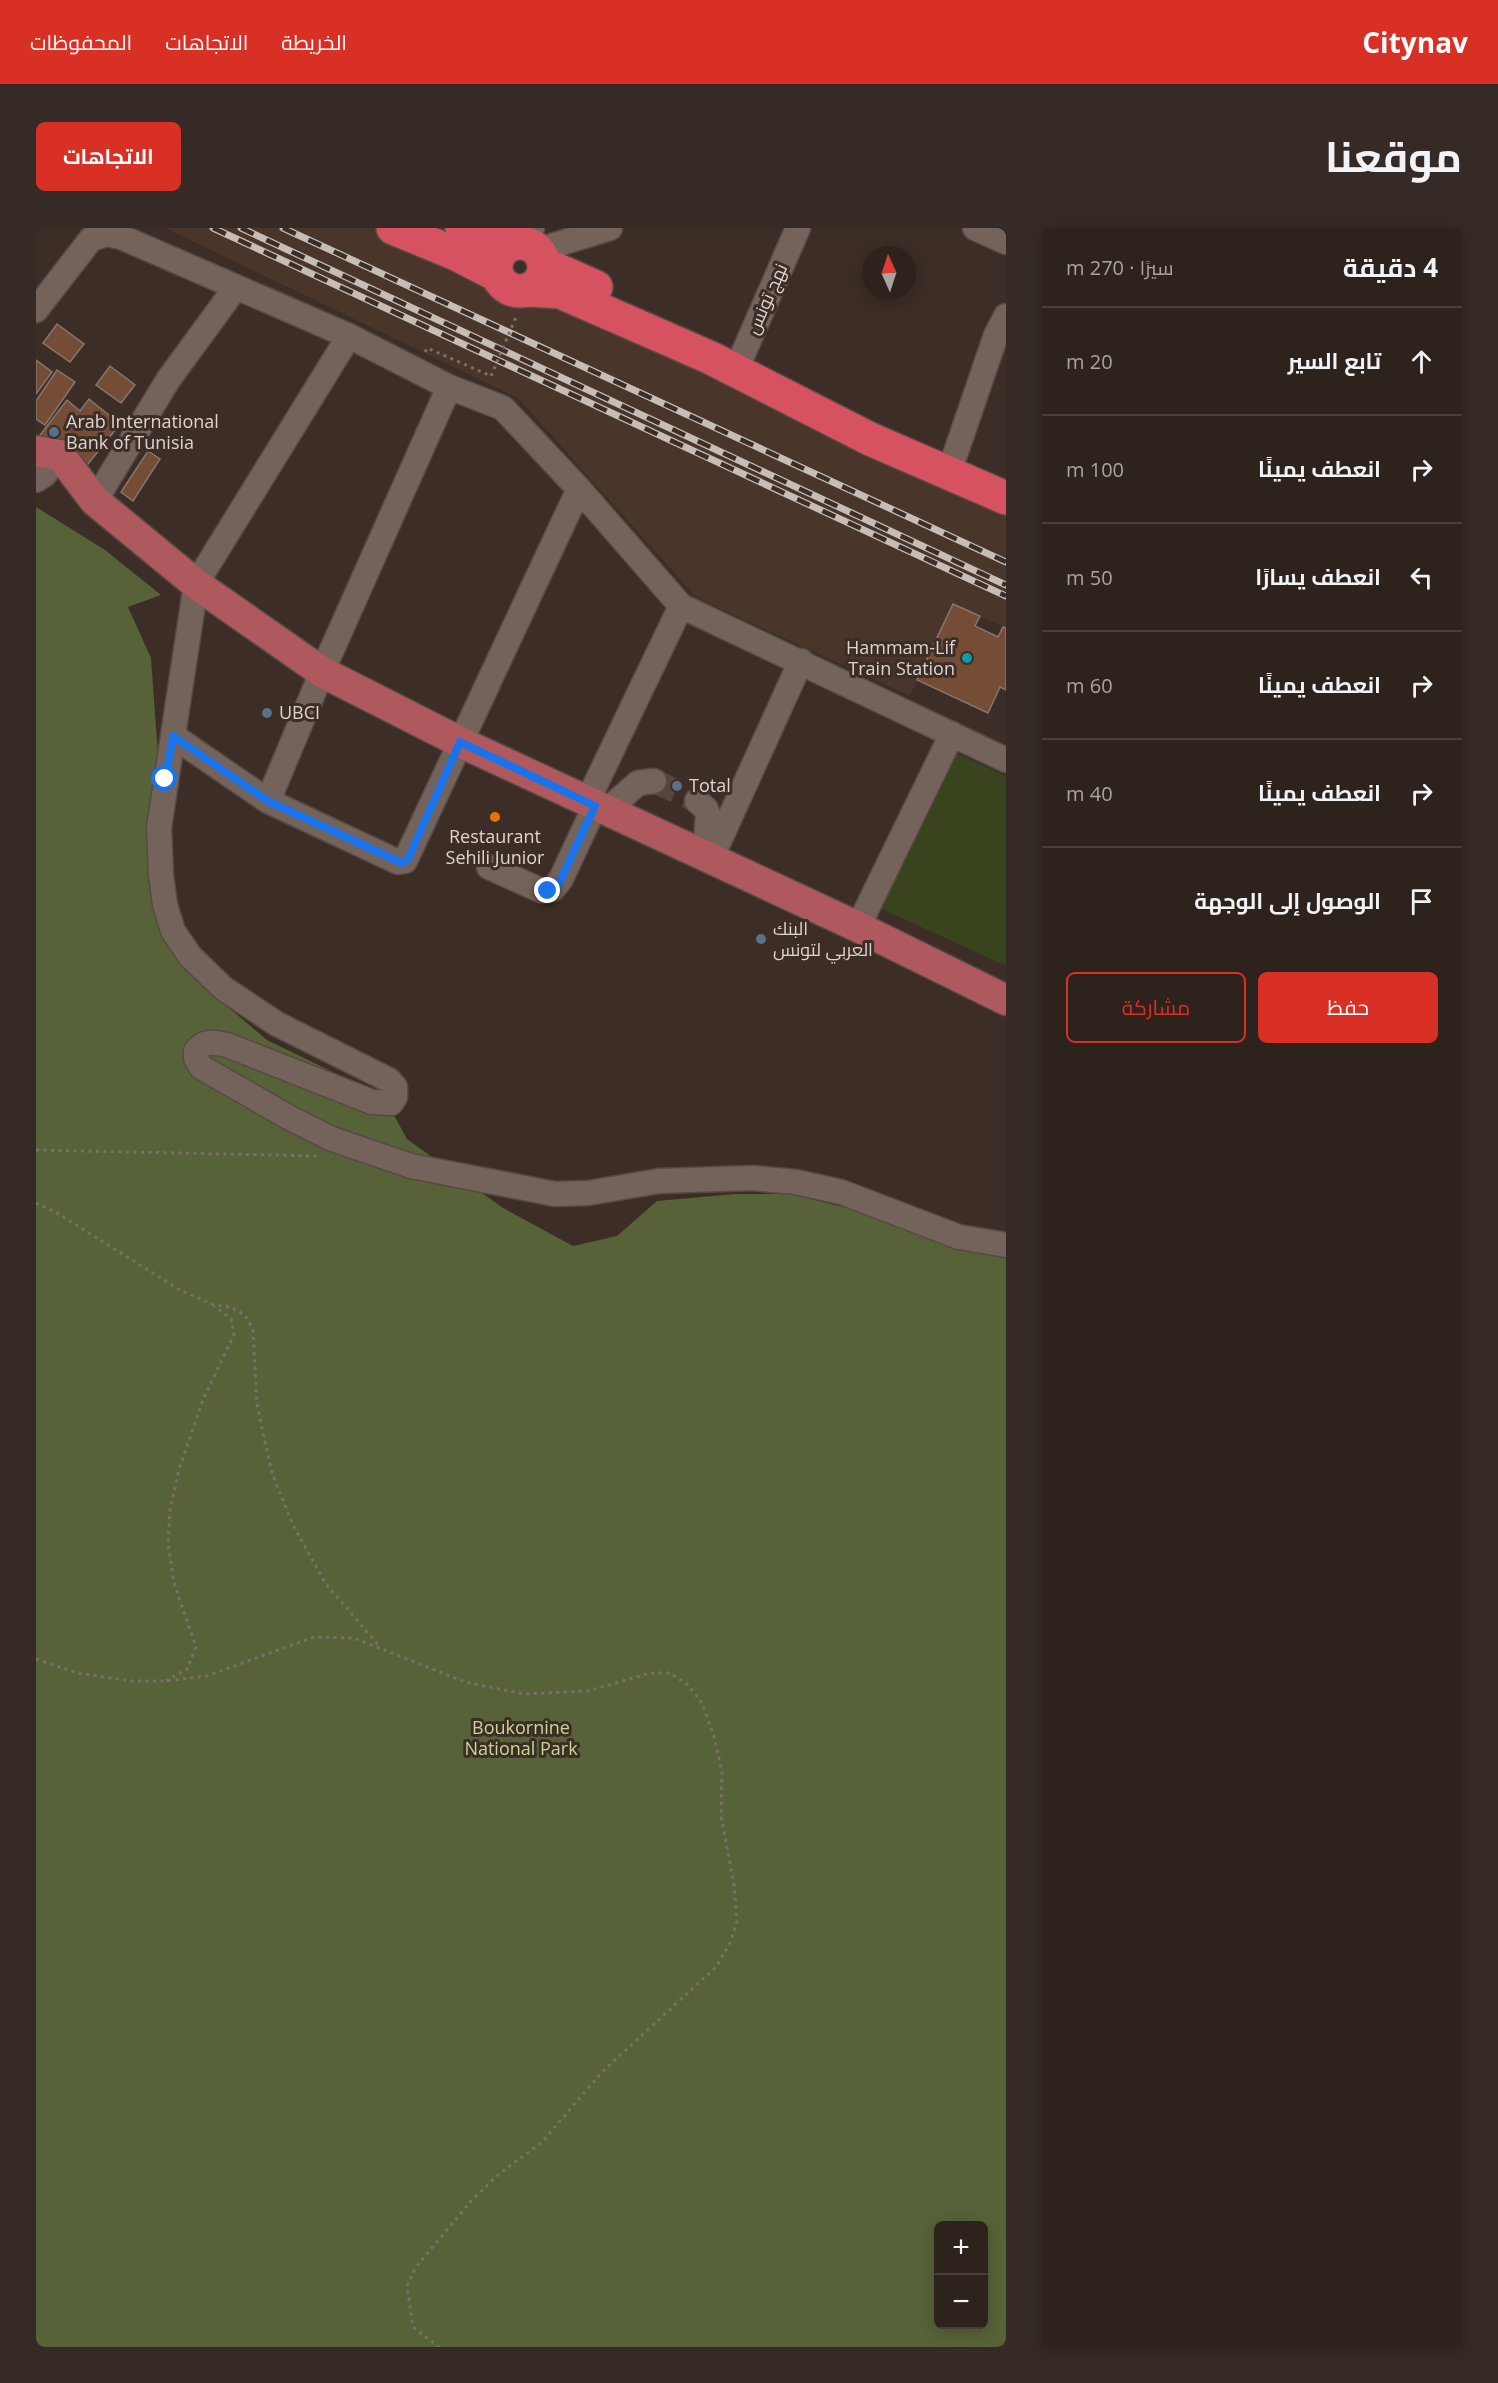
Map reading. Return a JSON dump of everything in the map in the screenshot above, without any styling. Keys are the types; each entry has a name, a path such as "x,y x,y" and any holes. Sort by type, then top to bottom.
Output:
{"highway":[{"path":"393,228 456,254 497,275 495,266 504,248 528,262"},
{"path":"462,228 528,262 739,362 1006,477"},
{"path":"739,362 870,439 1006,498"}],"main road":[{"path":"48,453 95,501 196,584 322,672 460,742 858,927 1006,1000"}],"street":[{"path":"528,262 610,228"},
{"name":"نهج تونس","path":"739,362 798,228"},
{"path":"975,228 1006,242"},
{"path":"36,310 92,239 106,234 121,237 349,336 449,387 503,408 579,489 681,606 1006,760"},
{"path":"95,501 168,380 236,287"},
{"path":"955,454 996,335 1006,316"},
{"path":"349,336 196,584 159,828 161,875 165,904 173,931 190,956 223,988 277,1024 389,1080 395,1087 395,1097 391,1104 372,1102 227,1045 209,1042 201,1044 196,1051 196,1058 201,1067 290,1118 332,1139 411,1166 555,1194 588,1193 670,1180 752,1178 796,1182 841,1192 959,1237 1006,1245"},
{"path":"268,801 322,672 449,387"},
{"path":"36,480 44,475 48,453"},
{"path":"173,736 268,801 402,863 408,859 460,742 529,601 579,489"},
{"path":"489,867 542,891 553,889 561,879 596,806 681,606"},
{"path":"708,857 801,661"},
{"path":"858,927 952,734"},
{"path":"596,806 638,783 654,782"},
{"path":"698,801 708,814 708,857"}],"path":[{"path":"427,348 491,376 528,262"},
{"path":"36,1150 322,1156"},
{"path":"36,1203 57,1213 180,1290 214,1305 231,1318 234,1335 204,1397 178,1469 170,1510 168,1543 174,1583 196,1647 187,1669 165,1682"},
{"path":"214,1305 230,1307 245,1315 253,1330 257,1404 264,1438 273,1476 294,1527 326,1584 382,1649"},
{"path":"36,1659 78,1672 131,1681 165,1682 207,1676 314,1637 354,1638 465,1682 524,1694 588,1691 650,1673 670,1673 688,1685 702,1703 714,1737 722,1772 721,1817 734,1884 737,1921 730,1943 716,1967 602,2072 541,2143 499,2174 471,2201 416,2267 407,2286 413,2327 439,2347"}],"shaded area":[{"path":"165,228 390,228 476,279 527,300 562,295 1006,504 1006,628 953,604 910,696 697,598 518,398"}],"green space":[{"name":"Boukornine National Park","path":"36,507 105,550 161,595 128,607 151,658 158,755 152,878 215,996 267,1040 384,1097 407,1139 503,1208 573,1246 617,1236 657,1201 735,1194 790,1194 855,1210 959,1250 1006,1247 1006,2347 36,2347"},
{"path":"954,752 1006,776 1006,966 880,908"}],"building":[{"path":"57,324 84,344 70,362 43,343"},
{"path":"36,360 52,372 36,394"},
{"path":"110,366 135,385 121,403 96,385"},
{"path":"57,370 75,382 45,425 36,419 36,401"},
{"path":"89,399 120,424 84,469 40,435 67,400 80,411"},
{"path":"148,451 160,459 133,501 121,492"},
{"name":"Hammam-Lif Train Station","path":"953,604 980,616 975,626 998,637 1003,627 1006,628 1006,690 1000,687 988,713 917,680"}],"tunnel":[{"path":"654,781 697,801"}],"railway":[{"path":"213,228 1006,596"},
{"path":"241,228 1006,585"},
{"path":"283,228 1006,562"}],"place":[{"name":"Arab International Bank of Tunisia","path":"54,432"},
{"name":"Hammam-Lif Train Station","path":"967,658"},
{"name":"UBCI","path":"267,713"},
{"name":"Total","path":"677,786"},
{"name":"Restaurant Sehili Junior","path":"495,817"},
{"name":"البنك العربي لتونس","path":"761,939"}],"route":[{"path":"165,779 173,736 268,801 402,863 408,859 460,742 595,806 558,885 548,891"}]}
